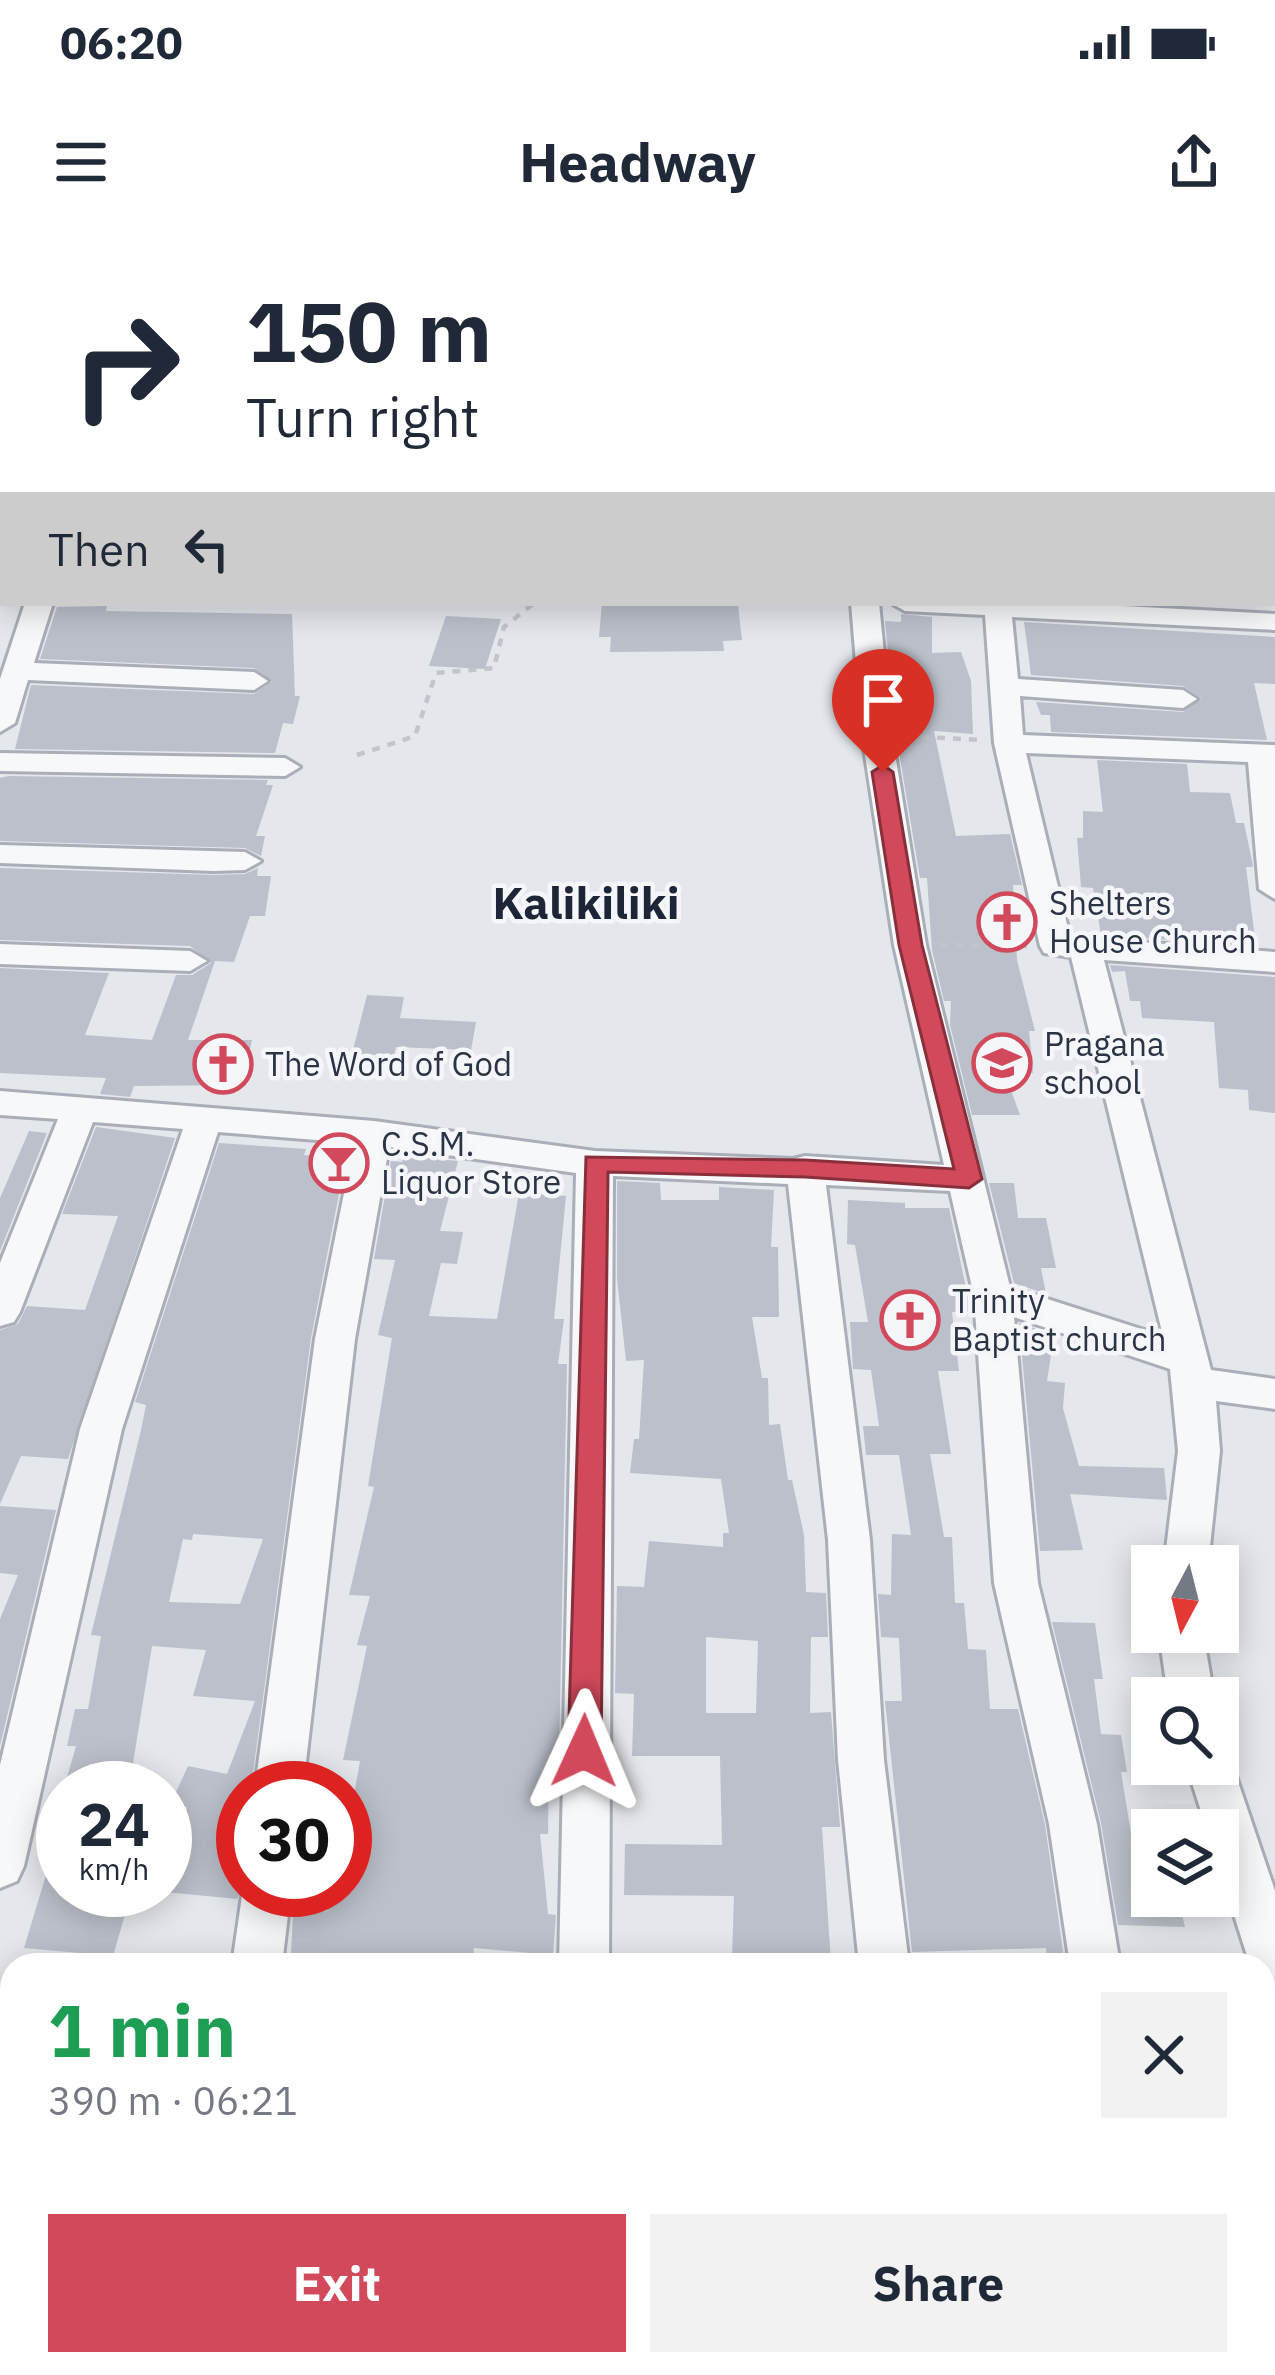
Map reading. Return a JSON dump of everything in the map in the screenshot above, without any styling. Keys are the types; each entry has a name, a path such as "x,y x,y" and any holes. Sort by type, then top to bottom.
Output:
{"street":[{"path":"0,723 17,671 14,633 36,606"},
{"path":"866,606 877,735 910,945 969,1179 993,1297 1016,1583 1073,1824 1093,1953"},
{"path":"952,606 1275,622"},
{"path":"998,609 1009,743 1190,1371 1199,1450 1188,1545"},
{"path":"17,671 254,680"},
{"path":"1006,687 1183,699"},
{"path":"1009,743 1268,754 1275,889"},
{"path":"0,762 285,766"},
{"path":"0,854 106,856 172,864 245,861"},
{"path":"1071,947 1275,962"},
{"path":"0,954 190,961"},
{"path":"0,1103 374,1133 595,1163 805,1168 969,1179"},
{"path":"0,1312 80,1109"},
{"path":"0,1866 101,1429 204,1119"},
{"path":"283,1761 335,1339 374,1133"},
{"path":"584,1953 595,1163"},
{"path":"805,1168 849,1540 861,1760 883,1953"},
{"path":"993,1297 1190,1371 1275,1394"},
{"path":"1216,1785 1271,1953"},
{"path":"259,1953 263,1917"}],"path":[{"path":"357,755 412,743 422,731 436,673 494,668 504,627 530,606"},
{"path":"877,735 1009,743"},
{"path":"910,945 1071,947"}],"building":[{"path":"107,606 106,611 292,614 295,696 300,696 293,724 283,723 275,753 15,749 31,685 254,694 272,682 254,668 40,659 57,607"},
{"path":"602,606 738,606 742,640 723,641 724,651 610,652 611,637 599,637"},
{"path":"901,614 932,617 932,653 961,652 971,681 973,734 934,731 956,836 1010,834 1022,885 1013,885 1017,960 1035,1031 1029,1031 1033,1073 1004,1071 1020,1115 972,1115 950,1025 951,1001 944,1001 932,950 927,878 920,878 896,734 885,621 901,622"},
{"path":"446,616 501,619 485,669 429,666"},
{"path":"1024,622 1275,637 1275,684 1254,683 1267,740 1051,732 1050,715 1041,715 1036,702 1183,712 1201,698 1183,686 1031,675"},
{"path":"1097,760 1187,764 1190,792 1230,793 1236,823 1244,823 1252,861 1253,867 1246,867 1256,946 1101,935 1093,888 1081,887 1077,838 1083,838 1083,811 1103,812"},
{"path":"0,778 268,780 266,785 273,785 256,836 265,836 261,856 245,848 0,841"},
{"path":"0,868 214,875 245,874 258,868 257,876 271,876 265,916 250,916 234,962 215,961 188,1040 252,1040 242,1085 134,1086 130,1097 100,1094 106,1078 0,1073 0,968 109,973 85,1035 152,1040 176,975 192,975 211,963 190,946 0,940"},
{"path":"1110,965 1275,977 1275,1113 1249,1110 1248,1090 1219,1088 1214,1022 1142,1018 1140,1001 1130,1001 1125,971 1112,972"},
{"path":"367,995 404,997 400,1018 476,1022 471,1050 396,1047 394,1056 352,1054"},
{"path":"96,1127 175,1138 68,1459 21,1456 0,1504 0,1330 18,1324 27,1306 85,1310 118,1216 62,1214"},
{"path":"29,1131 47,1133 0,1251 0,1198"},
{"path":"219,1143 306,1149 304,1155 346,1158 311,1338 255,1761 232,1761 255,1701 193,1696 206,1650 152,1646 133,1761 72,1761 76,1746 67,1746 75,1709 88,1709 101,1636 91,1635 146,1405 135,1402","holes":["193,1534 263,1539 240,1604 169,1602 183,1539 192,1540"]},
{"path":"404,1156 458,1161 440,1231 463,1232 457,1264 441,1263 429,1316 497,1319 519,1193 566,1196 554,1319 564,1319 558,1364 567,1364 559,1755 549,1755 548,1834 540,1834 548,1914 556,1915 553,1953 474,1948 473,1953 291,1953 293,1917 372,1917 372,1761 343,1760 367,1646 357,1645 370,1596 349,1595 374,1487 368,1486 392,1338 378,1335 395,1260 374,1259 391,1161 402,1162"},
{"path":"617,1181 660,1183 661,1200 719,1200 719,1187 774,1190 771,1247 778,1247 779,1317 752,1317 762,1378 768,1378 769,1425 780,1424 788,1480 792,1480 804,1535 806,1592 826,1593 828,1637 811,1637 810,1713 831,1712 840,1827 822,1827 830,1953 732,1953 734,1896 624,1895 625,1844 722,1845 720,1756 632,1756 634,1694 615,1693 617,1586 644,1587 649,1541 723,1547 723,1533 729,1533 721,1479 630,1473 634,1439 639,1439 644,1360 626,1361 617,1278","holes":["706,1637 758,1641 756,1713 706,1713"]},
{"path":"989,1183 1014,1183 1018,1218 1046,1218 1056,1268 1041,1268 1046,1294 1014,1283"},
{"path":"848,1200 949,1208 971,1311 952,1312 959,1371 938,1371 951,1454 930,1454 944,1537 952,1537 955,1603 964,1603 968,1649 986,1650 990,1709 1018,1709 1045,1825 1063,1953 1046,1953 1046,1948 912,1952 885,1701 902,1701 899,1638 881,1637 878,1594 891,1595 892,1534 911,1535 899,1455 866,1455 863,1426 879,1426 871,1370 853,1369 850,1322 868,1322 855,1245 847,1244"},
{"path":"1019,1323 1054,1335 1047,1381 1065,1383 1063,1408 1079,1466 1164,1468 1167,1500 1070,1494 1083,1550 1040,1551"},
{"path":"0,1506 56,1510 0,1746 0,1619 18,1575 0,1573"},
{"path":"1052,1622 1095,1623 1103,1679 1094,1679 1101,1734 1121,1735 1127,1772 1121,1772 1131,1833 1131,1917 1183,1917 1185,1927 1118,1925 1101,1823"},
{"path":"192,1767 216,1772 216,1897 192,1895"},
{"path":"36,1908 36,1917 124,1917 114,1953 24,1948"}],"place":[{"name":"Shelters House Church","path":"1007,922"},
{"name":"Pragana school","path":"1002,1063"},
{"name":"The Word of God","path":"223,1064"},
{"name":"C.S.M. Liquor Store","path":"339,1163"},
{"name":"Trinity Baptist church","path":"910,1320"}],"district":[{"name":"Kalikiliki","path":"586,903"}],"route":[{"path":"584,1751 595,1163 805,1168 969,1179 910,945 883,772"}]}
